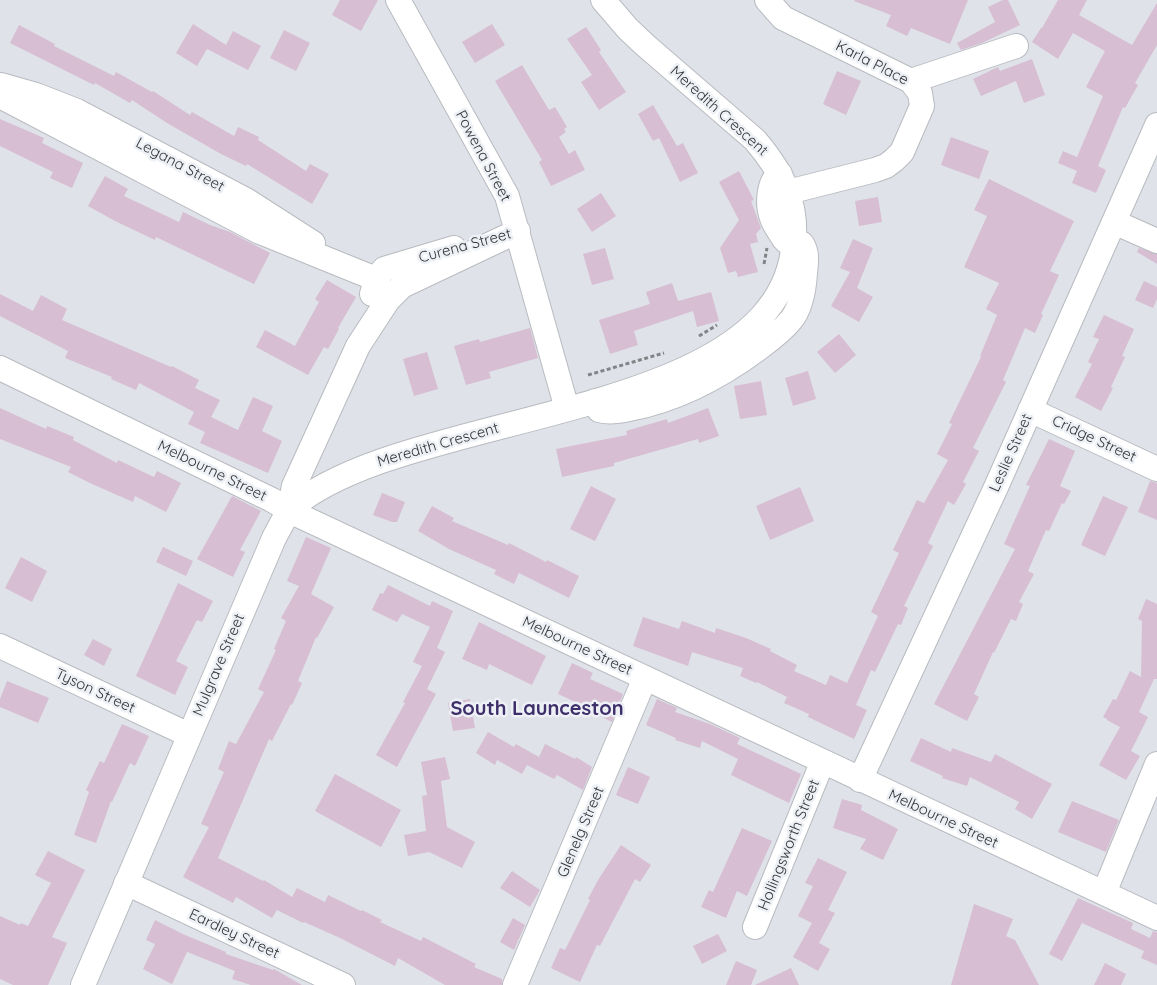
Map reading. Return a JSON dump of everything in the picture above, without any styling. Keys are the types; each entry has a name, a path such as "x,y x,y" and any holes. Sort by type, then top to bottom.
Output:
{"street":[{"name":"Powena Street","path":"398,0 507,196 567,409"},
{"name":"Meredith Crescent","path":"289,510 303,498 323,486 380,461 595,401 682,371 735,340 762,316 777,296 787,274 794,243 794,223 784,183 771,158 755,140 645,46 603,0"},
{"name":"Karla Place","path":"767,0 783,18 911,81 920,93 922,106 902,152 886,166 875,170 784,183"},
{"path":"911,81 1016,46"},
{"name":"Legana Street","path":"0,85 36,95 86,115 246,200 350,268"},
{"name":"Legana Street","path":"0,96 260,232 350,268 385,286"},
{"name":"Leslie Street","path":"860,780 997,485 1157,125"},
{"path":"784,183 772,180 770,210 772,220 784,239 794,243"},
{"path":"1114,222 1157,241"},
{"name":"Curena Street","path":"385,286 410,282 518,231"},
{"name":"Mulgrave Street","path":"83,985 274,538 289,510 294,486 385,286"},
{"name":"Melbourne Street","path":"0,368 272,500 300,516 1157,918"},
{"name":"Cridge Street","path":"1030,410 1157,469"},
{"name":"Tyson Street","path":"0,646 189,735"},
{"name":"Glenelg Street","path":"515,985 645,678"},
{"name":"Hollingsworth Street","path":"755,928 822,762"},
{"path":"1104,893 1157,764"},
{"name":"Eardley Street","path":"126,883 343,985"}],"path":[{"path":"764,269 772,220"},
{"path":"696,338 718,324"},
{"path":"588,375 668,352"}],"building":[{"path":"340,0 378,0 361,31 332,15"},
{"path":"855,0 968,0 950,44 911,28 907,36 886,26 891,15"},
{"path":"1003,0 1008,0 1020,25 982,43 961,50 957,43 995,22 988,7"},
{"path":"1058,0 1087,0 1079,15 1132,45 1157,3 1157,45 1135,83 1138,85 1125,108 1123,107 1098,166 1106,170 1096,193 1072,183 1077,171 1058,163 1063,151 1077,157 1103,96 1086,87 1105,51 1073,33 1058,59 1032,42"},
{"path":"193,24 226,45 233,31 261,46 248,70 207,49 197,66 176,53"},
{"path":"492,24 505,45 475,63 462,42"},
{"path":"19,25 55,44 54,46 114,76 116,72 153,91 190,115 192,112 234,136 238,127 259,137 258,140 306,171 310,164 329,174 312,204 247,164 246,166 221,154 167,123 132,100 130,103 95,83 94,85 10,43"},
{"path":"586,27 601,50 599,52 626,92 599,110 581,82 592,75 567,39"},
{"path":"284,30 310,43 296,71 270,58"},
{"path":"1032,59 1045,95 1024,103 1016,81 981,96 973,79 998,67 1000,71"},
{"path":"522,65 549,110 555,107 567,127 564,129 566,132 559,137 569,154 575,150 585,170 551,186 539,162 542,160 495,81"},
{"path":"837,71 861,81 846,115 823,104"},
{"path":"653,105 677,146 683,143 698,173 680,182 659,138 653,141 638,114"},
{"path":"0,119 44,138 42,143 83,163 72,188 50,178 53,172 0,146"},
{"path":"951,137 989,151 979,179 941,165"},
{"path":"739,171 754,200 751,201 761,228 756,234 758,242 750,244 758,272 738,277 736,271 728,273 720,248 739,220 719,182"},
{"path":"105,176 128,189 124,196 179,222 183,212 230,232 270,253 254,284 156,237 155,240 88,206"},
{"path":"989,179 1074,221 1050,271 1059,275 1041,314 1043,315 1035,333 1025,328 1003,380 1006,382 973,448 979,451 963,482 966,484 954,505 948,501 928,543 933,546 904,606 908,608 901,625 898,624 875,672 871,670 856,705 867,710 854,739 808,717 809,714 784,703 787,697 740,676 743,668 692,652 688,666 633,646 643,617 679,629 682,621 715,633 716,628 771,649 770,651 797,665 794,671 826,685 830,675 847,683 878,616 871,612 899,553 893,550 917,500 924,503 948,460 937,454 952,424 949,423 981,357 997,315 986,309 999,283 964,267 987,216 974,210"},
{"path":"601,193 616,216 592,232 577,209"},
{"path":"878,197 882,222 859,226 855,201"},
{"path":"853,239 873,248 857,288 873,297 859,322 831,306 850,272 840,268"},
{"path":"605,248 614,279 592,285 583,254"},
{"path":"1139,248 1157,254 1157,264 1137,252"},
{"path":"327,280 356,297 328,349 324,347 308,375 256,347 265,330 295,346 319,302 315,299"},
{"path":"1144,281 1157,287 1157,299 1153,308 1135,300"},
{"path":"672,283 678,301 711,292 719,321 697,327 693,311 634,331 638,345 610,354 599,320 650,304 646,292"},
{"path":"0,294 33,311 41,295 67,309 62,320 172,366 199,380 195,388 220,400 211,417 238,430 253,397 273,406 262,431 282,441 268,473 200,443 205,432 188,424 194,412 139,383 136,390 111,379 112,377 65,358 68,351 0,316"},
{"path":"1104,315 1134,329 1122,356 1125,357 1111,387 1113,388 1101,411 1075,397 1092,364 1088,362 1099,339 1093,337"},
{"path":"530,328 538,358 489,372 491,378 466,385 454,346 479,339 480,342"},
{"path":"839,334 856,355 835,373 817,352"},
{"path":"427,352 438,389 414,396 403,359"},
{"path":"808,371 816,399 793,406 785,378"},
{"path":"761,381 767,415 740,419 734,386"},
{"path":"0,408 46,429 47,426 74,437 73,440 117,463 118,460 154,477 157,471 181,483 166,512 135,496 133,502 68,472 71,467 0,439"},
{"path":"708,408 719,436 699,443 698,439 614,463 614,466 562,477 556,449 627,435 626,431 667,419 668,423"},
{"path":"1049,439 1075,451 1060,486 1071,491 1064,504 1062,503 1049,531 1046,530 1028,571 1034,574 1019,602 1023,604 1016,621 1011,619 993,652 974,694 979,697 967,721 934,704 1015,549 1004,544 1030,486 1026,485"},
{"path":"1150,481 1157,483 1157,520 1138,512"},
{"path":"591,486 616,499 595,541 570,529"},
{"path":"800,487 814,521 770,540 756,506"},
{"path":"382,493 405,502 397,522 373,515"},
{"path":"232,496 261,511 240,550 245,552 233,577 197,559"},
{"path":"1103,496 1128,507 1105,556 1081,545"},
{"path":"432,506 454,518 452,521 508,545 509,543 579,576 569,598 519,573 514,584 494,574 496,570 449,549 418,531"},
{"path":"306,537 331,548 311,594 334,607 316,637 298,681 302,683 272,741 269,739 218,858 264,880 292,897 297,888 325,902 328,895 362,910 382,920 380,922 421,941 423,937 476,964 474,967 502,979 502,985 445,985 398,958 395,966 338,937 277,910 272,918 236,897 233,903 183,877 209,827 201,824 224,772 218,769 229,741 236,744 264,692 258,689 276,650 274,649 286,621 281,618 299,586 287,581"},
{"path":"163,547 193,561 186,576 156,562"},
{"path":"21,557 47,571 32,602 5,588"},
{"path":"178,583 213,601 202,622 197,620 176,661 188,667 175,695 136,676"},
{"path":"388,585 430,606 432,601 453,611 437,648 445,652 427,689 436,694 397,767 376,755 405,703 403,702 422,666 413,662 430,627 402,614 397,622 372,610 380,593 383,594"},
{"path":"1146,599 1157,604 1157,679 1154,679 1139,712 1148,717 1131,751 1140,756 1126,780 1099,765 1120,727 1103,717 1113,699 1116,700 1130,671 1141,677 1142,621 1138,619"},
{"path":"479,622 546,656 532,685 489,664 487,670 462,659"},
{"path":"93,639 112,649 104,666 84,655"},
{"path":"572,663 593,673 590,679 623,694 612,722 598,715 599,713 558,694"},
{"path":"7,681 49,698 38,723 0,707 0,699"},
{"path":"470,699 475,728 453,731 448,703"},
{"path":"657,699 677,708 675,712 710,724 740,738 737,744 801,774 789,803 731,775 738,759 702,741 700,748 675,740 676,738 646,725"},
{"path":"122,724 149,736 135,766 130,763 111,801 96,843 74,835 89,792 86,790 100,761 104,763"},
{"path":"488,732 514,747 516,744 539,757 545,744 575,759 576,757 592,767 583,790 557,775 554,779 527,765 522,774 497,760 495,765 476,753"},
{"path":"921,738 951,752 952,748 991,762 995,754 1052,784 1032,819 1015,809 1019,802 970,777 967,786 942,778 943,776 910,761"},
{"path":"445,757 450,779 441,781 447,827 475,842 462,868 429,852 408,856 404,835 426,831 422,796 427,795 421,762"},
{"path":"628,767 650,777 638,804 616,795"},
{"path":"335,774 401,810 381,847 315,811"},
{"path":"842,799 862,805 861,810 898,829 883,860 860,849 866,839 833,828"},
{"path":"1072,801 1119,820 1106,852 1058,832"},
{"path":"742,828 772,841 747,896 737,891 726,918 701,907 709,890 713,892"},
{"path":"621,845 651,865 640,882 635,879 600,946 597,945 580,982 551,968 560,948 565,950 598,880"},
{"path":"48,851 85,870 52,937 67,943 48,985 13,985 0,979 0,916 20,925 21,923 28,926 51,883 35,875"},
{"path":"818,858 847,872 828,910 835,913 819,943 830,949 818,971 793,957 812,923 798,916 813,886 805,883"},
{"path":"512,871 540,890 530,907 500,888"},
{"path":"1078,898 1133,923 1131,929 1150,938 1153,931 1157,932 1157,965 1141,958 1144,951 1082,923 1062,961 1049,954"},
{"path":"974,904 1013,919 1006,936 1015,940 1039,985 951,985"},
{"path":"513,918 525,925 514,950 500,942"},
{"path":"155,920 226,952 226,954 274,969 302,985 251,985 232,979 235,971 187,952 172,984 143,969 155,944 146,940"},
{"path":"718,934 727,951 702,964 693,946"},
{"path":"736,961 757,970 751,985 726,985"},
{"path":"1105,963 1126,974 1121,985 1094,985"},
{"path":"791,968 799,985 755,985"}],"district":[{"name":"South Launceston","path":"537,709"}]}
